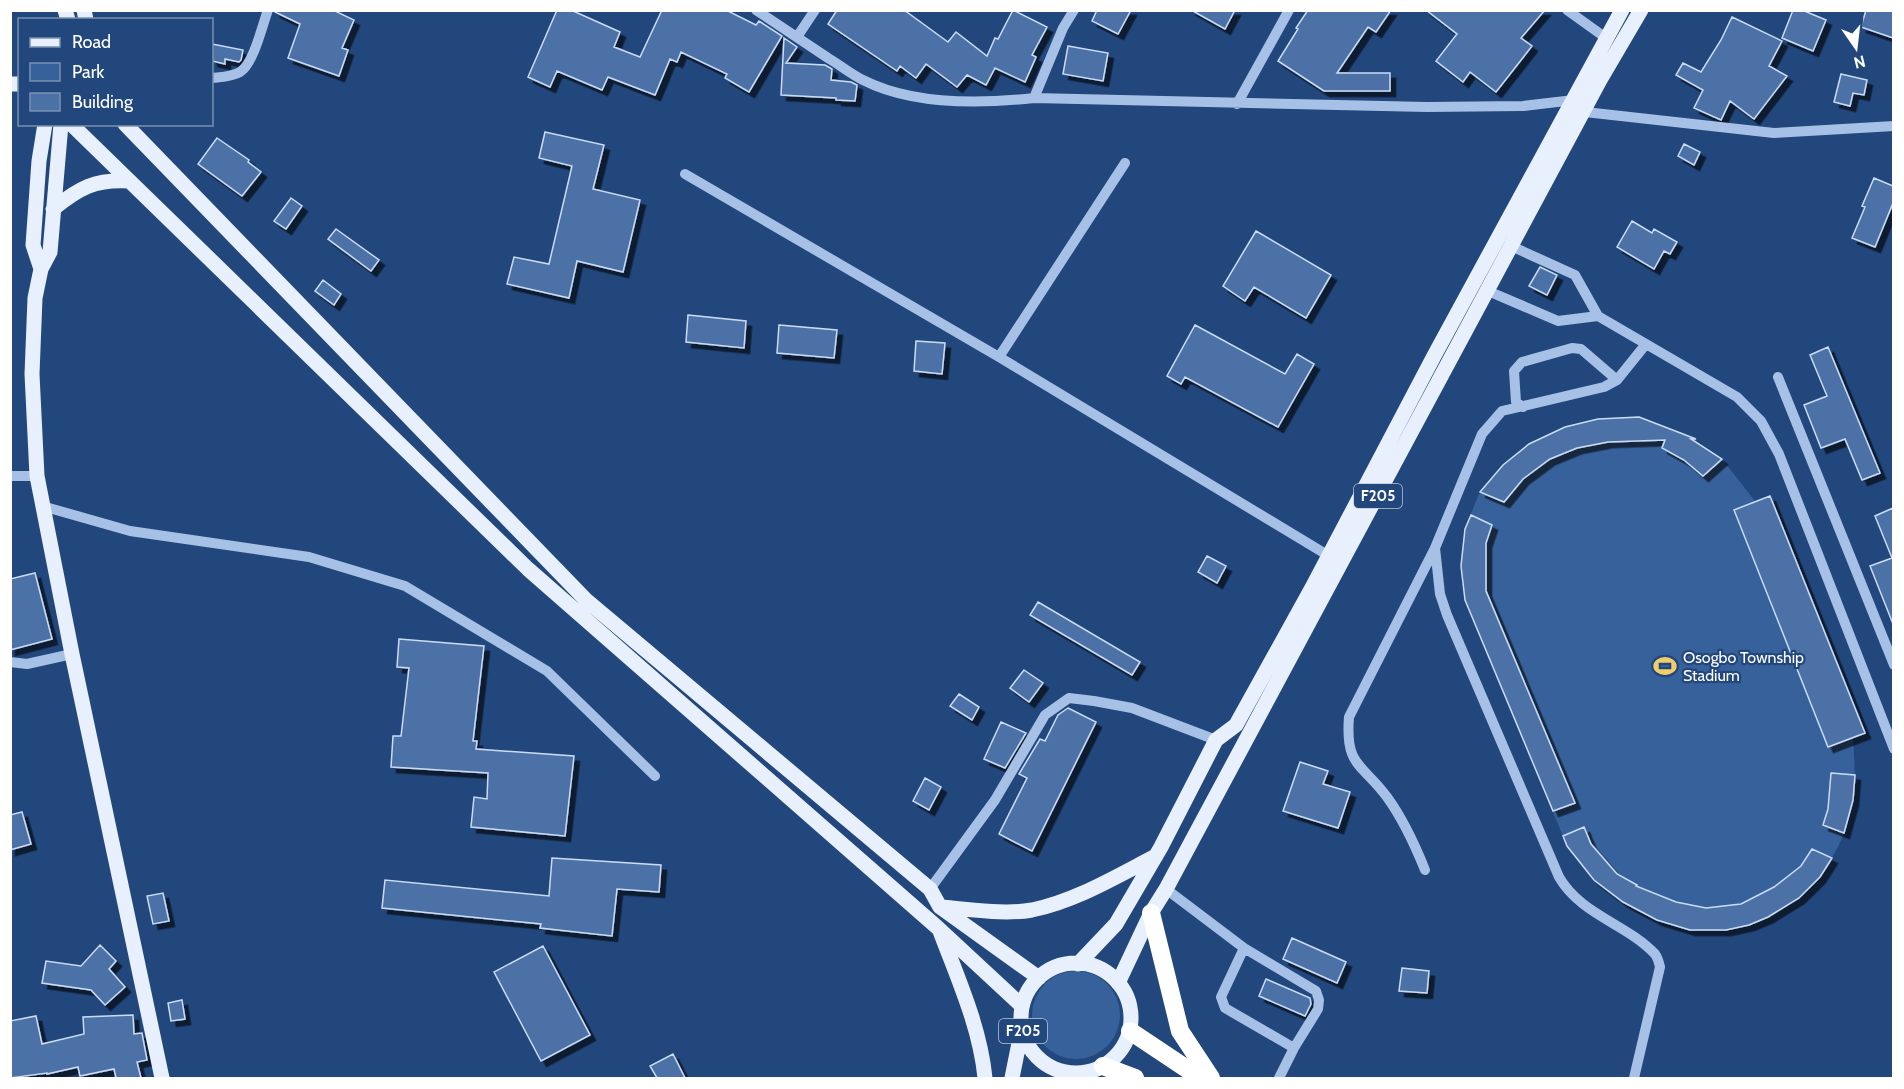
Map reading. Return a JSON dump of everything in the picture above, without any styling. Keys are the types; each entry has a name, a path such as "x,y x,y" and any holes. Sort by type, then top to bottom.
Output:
{"highway":[{"path":"1151,913 1180,1031 1211,1078"},
{"path":"1130,1031 1190,1071 1206,1078"},
{"path":"1092,1072 1135,1078"}],"main road":[{"name":"F205","path":"1118,983 1151,913 1166,890 1512,246 1580,106 1606,38 1622,10"},
{"name":"F205","path":"1078,964 1116,924 1156,856 1216,740 1236,725 1434,356 1580,106 1600,80 1641,10"},
{"path":"42,269 33,244 39,161 45,126"},
{"path":"61,126 50,252 42,269 35,298 32,374 37,476 72,654 162,1078"},
{"path":"73,126 528,569 938,928 1022,1006"},
{"path":"127,126 586,600 930,889 940,907 1039,978 1050,970 1064,965 1078,964 1093,966 1107,973 1118,983 1130,1006 1130,1031 1115,1058 1092,1072"},
{"path":"53,209 72,194 89,185 110,180 129,181"},
{"path":"940,907 996,911 1032,910 1076,896 1156,856"},
{"path":"938,928 967,1002 983,1058 985,1078"},
{"name":"F205","path":"1012,1078 1022,1028 1022,1006 1029,991 1039,978"},
{"name":"F205","path":"1022,1028 1027,1045 1038,1059 1053,1069 1070,1073 1092,1072"}],"street":[{"path":"213,78 240,72 248,62 268,10"},
{"path":"756,10 862,80 891,92 913,97 946,100 1007,101 1034,98 1427,107 1580,106 1774,133 1893,126"},
{"path":"797,37 815,10"},
{"path":"1034,98 1063,28 1074,10"},
{"path":"1237,104 1289,10"},
{"path":"1567,10 1606,38"},
{"path":"999,357 1125,163"},
{"path":"685,174 999,357 1329,555"},
{"path":"1512,246 1575,275 1598,316 1737,397 1761,421 1779,454 1893,748"},
{"path":"1488,291 1558,321 1598,316"},
{"path":"1425,870 1412,838 1386,796 1357,765 1347,740 1349,717 1435,548 1482,434 1502,411 1604,387 1617,380 1646,344"},
{"path":"1523,407 1516,402 1514,371 1522,362 1572,348 1581,349 1617,380"},
{"path":"1778,377 1893,665"},
{"path":"10,476 37,476"},
{"path":"42,506 130,531 309,557 405,586 547,671 655,776"},
{"path":"1435,548 1440,594 1447,615 1559,877 1565,887 1581,902 1657,956 1660,967 1634,1078"},
{"path":"10,662 27,664 72,654"},
{"path":"930,889 995,800 1045,715 1069,699 1094,700 1132,708 1216,740"},
{"path":"1166,890 1244,948 1316,991 1319,1000 1318,1009 1279,1078"},
{"path":"1244,948 1221,997 1222,1003 1225,1008 1294,1048"}],"green space":[{"name":"Osogbo Township Stadium","path":"1639,417 1683,434 1722,459 1755,501 1770,496 1865,733 1853,737 1855,772 1850,817 1829,863 1804,892 1783,908 1755,922 1731,929 1710,931 1689,928 1648,916 1611,894 1588,874 1567,846 1465,600 1465,529 1478,496 1503,465 1529,444 1598,419"},
{"path":"1067,971 1085,971 1101,978 1113,990 1120,1006 1120,1024 1113,1040 1101,1052 1085,1059 1067,1059 1051,1052 1039,1040 1032,1024 1032,1006 1039,990 1051,978"}],"building":[{"path":"275,10 333,10 354,20 342,48 348,50 339,76 288,58 300,24"},
{"path":"557,10 571,10 620,32 614,47 640,57 662,10 726,10 756,25 759,21 782,36 749,92 725,78 727,74 681,52 677,62 670,59 655,95 608,77 602,90 557,71 550,87 528,77"},
{"path":"837,10 904,10 948,42 956,32 987,56 995,38 998,39 1013,10 1047,27 1032,55 1036,57 1025,82 995,68 986,85 967,75 957,87 926,64 916,78 900,66 897,71 828,24"},
{"path":"1097,10 1131,10 1118,34 1092,21"},
{"path":"1191,10 1235,10 1225,29"},
{"path":"1308,10 1391,10 1376,32 1368,27 1337,73 1390,73 1390,91 1324,91 1278,61"},
{"path":"1426,10 1545,10 1521,38 1532,46 1496,92 1470,72 1463,82 1436,61 1457,34"},
{"path":"1793,10 1802,10 1826,20 1813,51 1782,38"},
{"path":"1866,10 1893,10 1893,38 1861,27"},
{"path":"1732,17 1782,41 1769,66 1787,76 1754,119 1730,101 1721,120 1694,108 1703,90 1676,75 1683,63 1701,72"},
{"path":"784,38 797,47 786,63 825,65 832,69 831,80 851,82 857,85 855,101 781,95"},
{"path":"213,44 243,50 239,62 225,59 225,64 213,61"},
{"path":"1068,46 1108,53 1103,81 1063,74"},
{"path":"1841,74 1867,80 1864,95 1853,93 1850,106 1834,102"},
{"path":"545,132 604,145 593,189 640,200 623,272 577,261 569,298 507,284 514,257 549,264 572,166 539,158"},
{"path":"217,138 249,160 248,162 261,172 242,196 198,164"},
{"path":"1684,144 1700,152 1694,165 1678,156"},
{"path":"1874,178 1893,186 1893,203 1875,247 1852,238"},
{"path":"291,198 302,206 286,229 274,221"},
{"path":"1632,221 1652,233 1654,229 1677,242 1670,254 1664,251 1654,269 1617,247"},
{"path":"336,229 379,260 371,271 328,239"},
{"path":"1256,231 1331,275 1306,318 1254,287 1245,301 1223,286"},
{"path":"1540,267 1557,275 1547,295 1529,286"},
{"path":"323,280 341,294 334,305 315,291"},
{"path":"688,315 746,321 744,348 686,342"},
{"path":"779,325 837,330 834,358 777,353"},
{"path":"1195,325 1285,374 1297,354 1314,364 1278,427 1185,377 1181,384 1167,376"},
{"path":"916,341 945,343 942,374 914,371"},
{"path":"1828,347 1880,473 1862,480 1845,439 1821,448 1804,405 1827,396 1810,355"},
{"path":"1639,417 1696,439 1691,439 1722,459 1703,476 1684,460 1662,448 1665,440 1608,442 1577,448 1550,459 1523,479 1504,502 1480,492 1503,465 1529,444 1565,427 1598,419"},
{"path":"1770,496 1865,733 1828,747 1734,510"},
{"path":"1893,508 1893,624 1870,566 1892,558 1875,516"},
{"path":"1471,515 1492,525 1486,543 1486,591 1575,803 1553,811 1465,600 1461,566 1465,529"},
{"path":"1207,556 1226,566 1217,583 1198,572"},
{"path":"35,573 52,639 10,650 10,579"},
{"path":"1038,602 1140,662 1132,675 1030,615"},
{"path":"399,639 484,646 473,741 477,741 476,749 574,756 565,836 471,827 474,797 487,799 488,773 391,767 393,736 401,736 409,668 397,667"},
{"path":"1024,670 1043,683 1029,702 1010,688"},
{"path":"959,694 979,707 972,720 950,706"},
{"path":"1068,708 1096,722 1032,851 999,834 1027,778 1019,774 1040,739 1045,741 1058,715"},
{"path":"1001,722 1026,733 1005,768 984,759"},
{"path":"1300,762 1328,771 1323,784 1350,792 1338,828 1283,811"},
{"path":"1831,773 1855,775 1853,800 1844,833 1823,825 1828,809"},
{"path":"925,778 941,787 929,810 913,801"},
{"path":"22,812 31,844 10,850 10,815"},
{"path":"1584,827 1591,844 1617,874 1636,886 1676,902 1706,908 1741,904 1774,887 1801,866 1812,849 1832,858 1820,877 1799,898 1768,917 1749,925 1726,930 1690,930 1657,920 1623,902 1594,880 1567,846 1563,836"},
{"path":"552,858 661,865 659,892 617,889 612,936 540,928 541,924 382,908 385,880 549,896"},
{"path":"163,893 169,921 153,924 147,896"},
{"path":"1292,938 1346,962 1337,983 1283,959"},
{"path":"100,945 116,961 109,969 125,987 105,1005 91,990 42,983 46,961 81,966"},
{"path":"543,946 590,1035 541,1061 494,972"},
{"path":"1402,968 1429,971 1427,993 1399,991"},
{"path":"1266,979 1310,998 1311,1004 1305,1016 1259,996"},
{"path":"182,1000 185,1019 171,1021 168,1003"},
{"path":"133,1015 134,1034 142,1033 147,1060 137,1062 141,1078 116,1078 114,1069 80,1076 78,1067 47,1074 10,1078 10,1021 36,1016 42,1044 84,1034 83,1017"},
{"path":"673,1054 685,1078 657,1078 650,1066"}],"place":[{"name":"Osogbo Township Stadium","path":"1665,666"}]}
